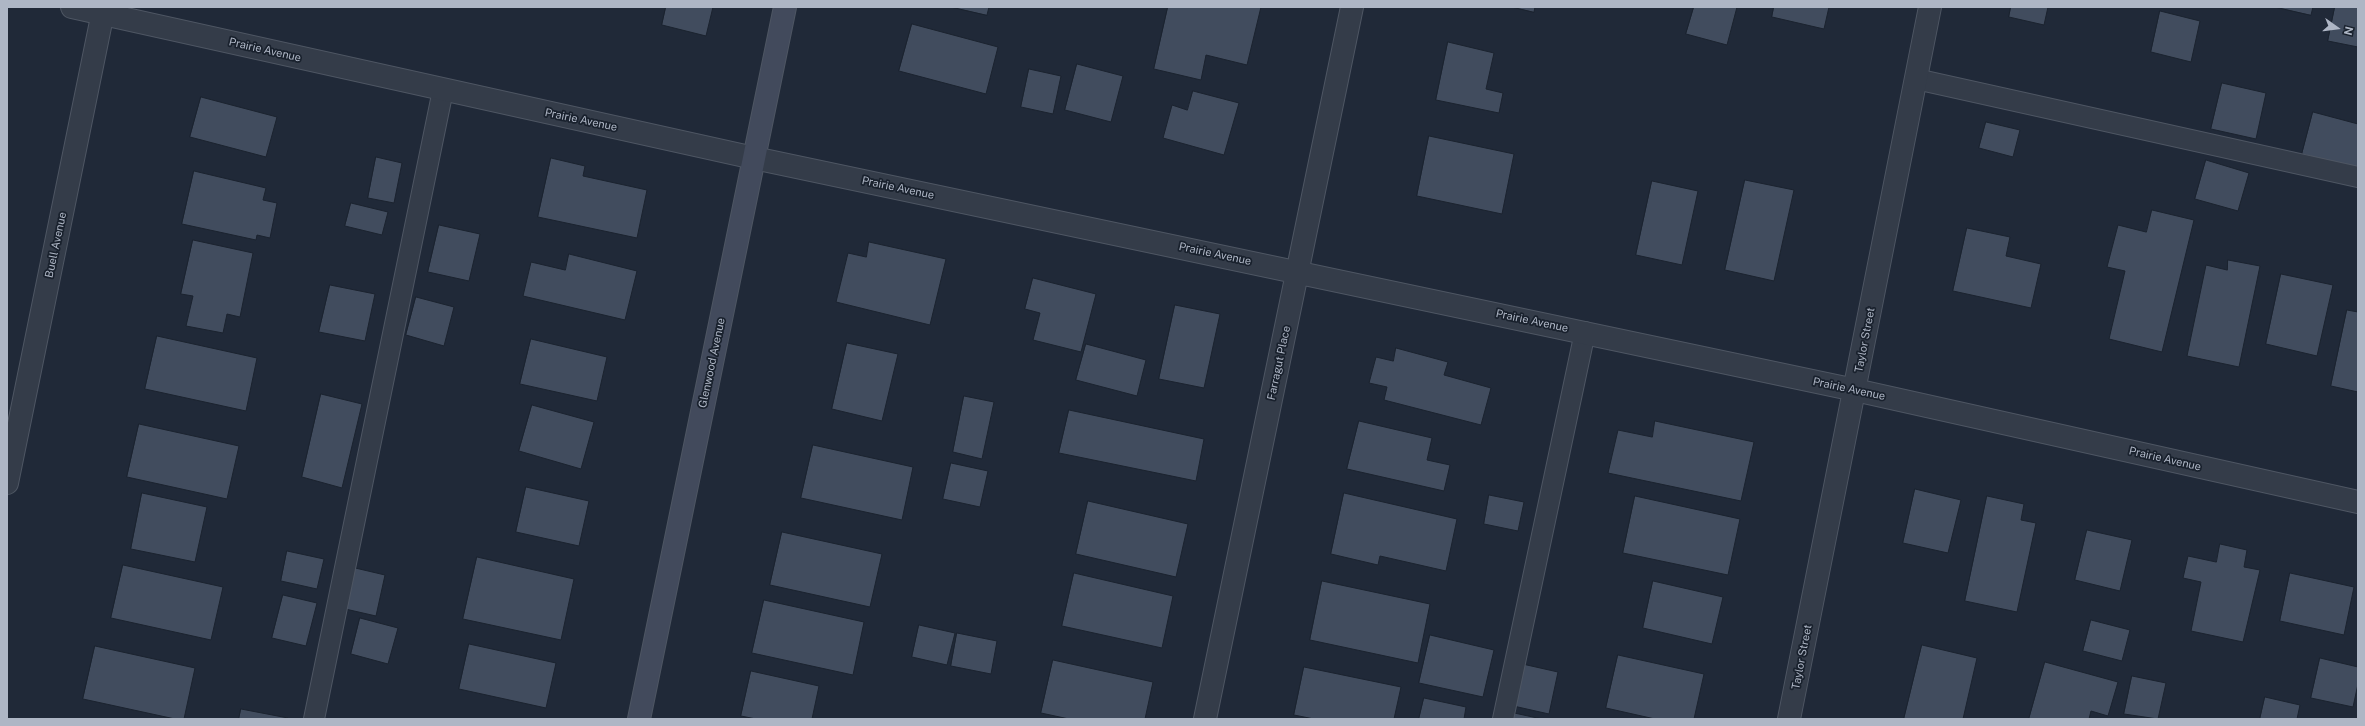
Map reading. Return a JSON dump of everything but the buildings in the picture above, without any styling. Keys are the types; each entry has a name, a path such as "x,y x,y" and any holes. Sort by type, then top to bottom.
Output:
{"street":[{"name":"Prairie Avenue","path":"72,7 104,10 443,90 754,158 1585,332 1855,390 2358,502"},
{"name":"Glenwood Avenue","path":"639,719 785,7"},
{"name":"Farragut Place","path":"1205,719 1352,7"},
{"name":"Taylor Street","path":"1789,719 1930,7"},
{"name":"Buell Avenue","path":"7,483 104,10"}],"lane":[{"path":"1916,79 2358,177"},
{"path":"314,719 443,90"},
{"path":"1502,719 1585,332"}]}
